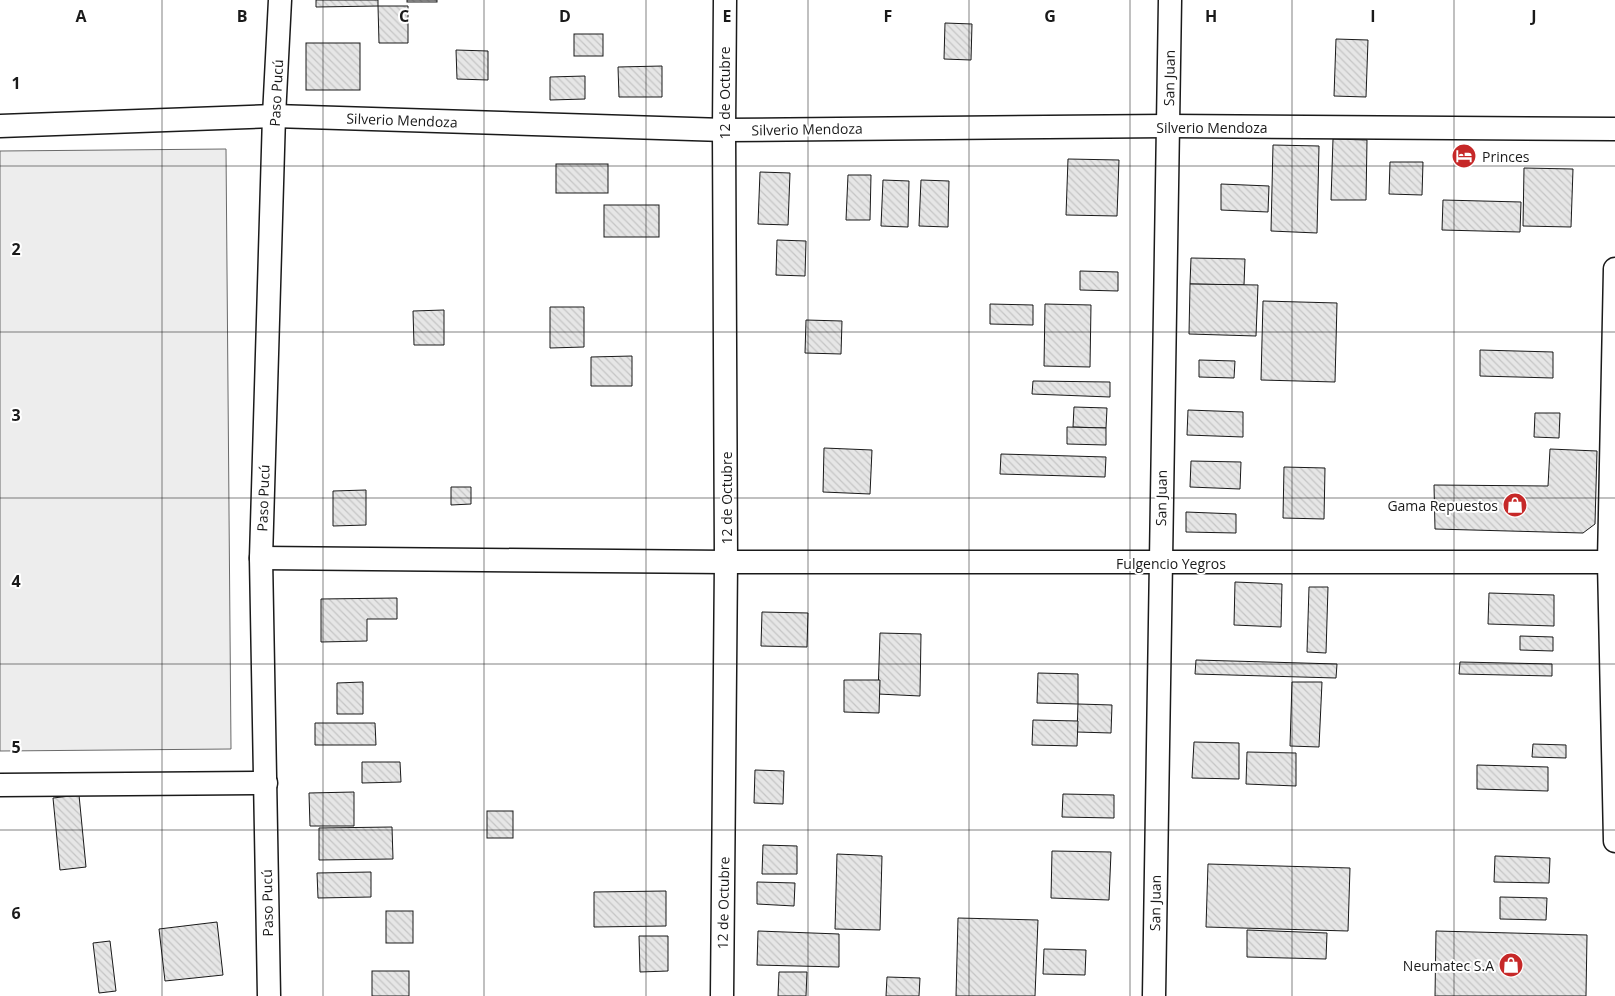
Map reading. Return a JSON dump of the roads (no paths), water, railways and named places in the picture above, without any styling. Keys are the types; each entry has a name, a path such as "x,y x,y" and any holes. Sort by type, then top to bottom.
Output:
{"street":[{"name":"Paso Pucú","path":"268,996 261,558 274,116 280,0"},
{"name":"12 de Octubre","path":"722,996 726,562 725,0"},
{"name":"San Juan","path":"1154,996 1170,0"},
{"name":"Silverio Mendoza","path":"0,126 274,116 724,130 1168,126 1615,129"},
{"path":"1615,269 1612,562 1615,842"},
{"name":"Fulgencio Yegros","path":"261,558 726,562 1612,562"},
{"path":"0,785 266,783"}],"place":[{"name":"Princes","path":"1464,156"},
{"name":"Gama Repuestos","path":"1515,505"},
{"name":"Neumatec S.A","path":"1511,965"}]}
